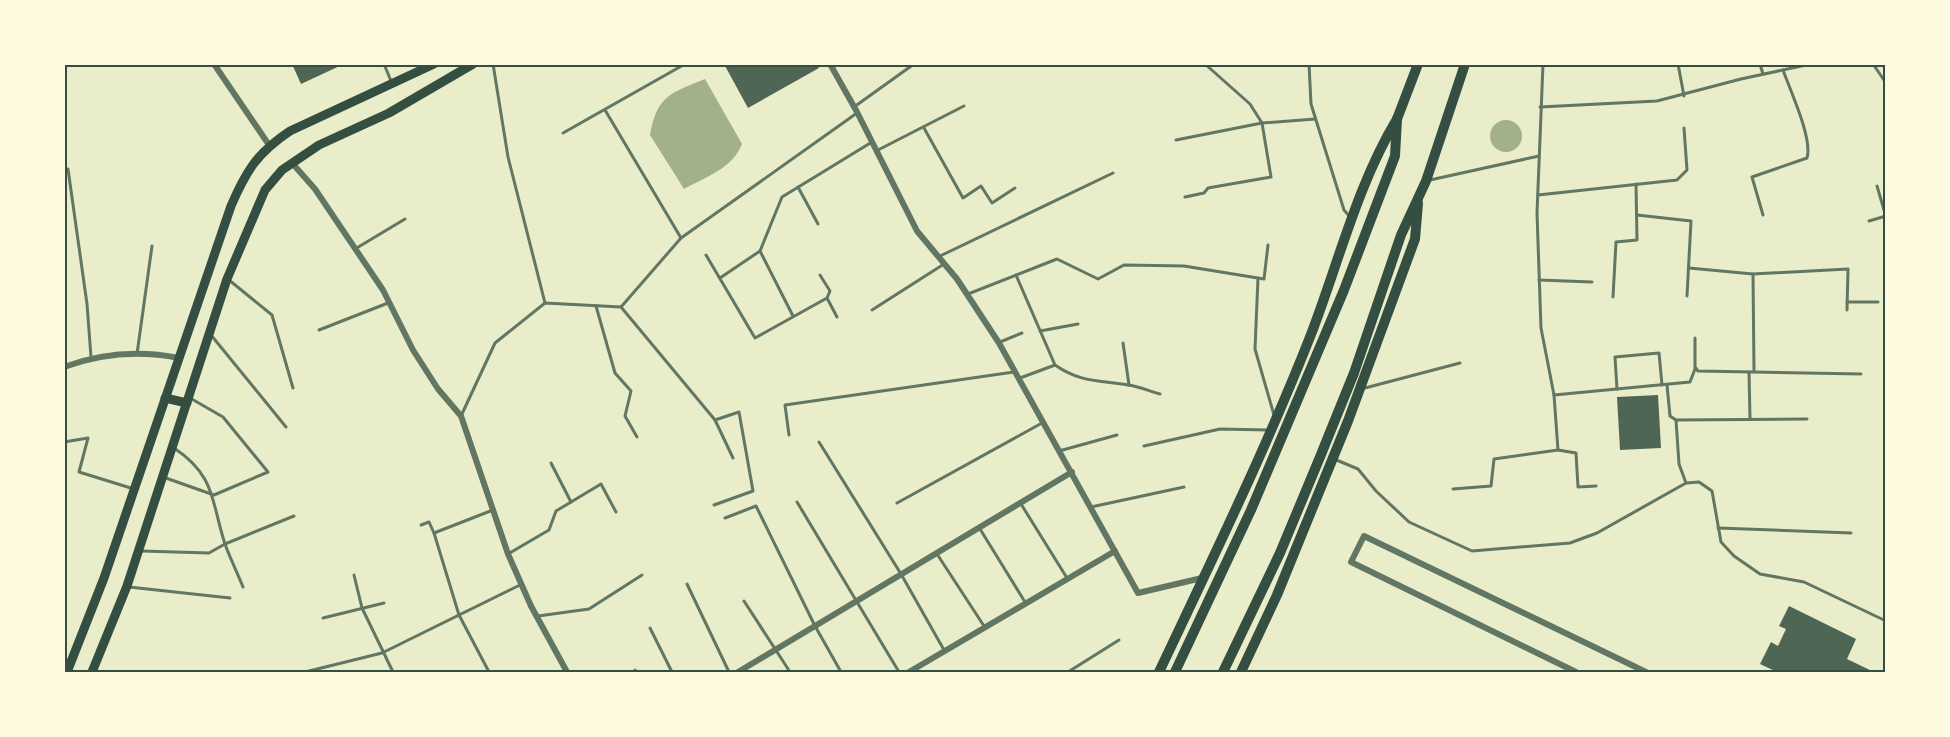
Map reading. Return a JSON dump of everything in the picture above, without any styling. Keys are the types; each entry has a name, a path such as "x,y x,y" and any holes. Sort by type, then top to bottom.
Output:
{"main road":[{"path":"92,672 127,586 227,279 265,190 272,180 292,163 319,145 389,113 473,64"},
{"path":"1159,672 1270,430 1309,338 1378,151 1397,119 1418,64"},
{"path":"1223,672 1280,553 1354,373 1401,235 1418,203 1426,181 1465,64"},
{"path":"67,672 135,490 234,198 249,167 269,145 290,131 430,66"},
{"path":"1175,672 1251,510 1328,331 1395,156 1397,119"},
{"path":"1240,672 1277,595 1360,390 1414,239 1418,203"},
{"path":"165,398 188,400"}],"street":[{"path":"214,64 269,145"},
{"path":"830,64 856,110 917,231 940,256 968,294 999,343 1138,593 1202,578"},
{"path":"292,163 315,189 356,249 389,302 413,350 438,389 462,416 508,554 536,616 567,672"},
{"path":"64,367 91,357 157,353 179,358"},
{"path":"738,672 1072,472"},
{"path":"1575,672 1351,562 1364,536 1646,672"},
{"path":"909,672 1115,551"}],"lane":[{"path":"384,64 391,83"},
{"path":"493,64 508,157 545,303"},
{"path":"562,133 685,64"},
{"path":"621,307 681,238 856,110 914,64"},
{"path":"1185,197 1204,193 1208,188 1271,177 1262,123 1250,104 1205,64"},
{"path":"1309,64 1311,104 1315,119 1344,210 1353,221"},
{"path":"1543,64 1538,195 1539,280 1541,328 1554,395 1558,450"},
{"path":"1678,64 1684,96"},
{"path":"1760,64 1763,74"},
{"path":"1540,106 1625,105 1684,96 1763,74 1811,64"},
{"path":"1873,64 1886,83"},
{"path":"1763,214 1752,177 1807,158 1809,155 1806,139 1783,70"},
{"path":"876,151 964,106"},
{"path":"605,110 681,238"},
{"path":"1176,140 1262,123 1315,119"},
{"path":"924,128 963,198 981,186 992,203 1015,188"},
{"path":"1538,195 1671,182 1686,174 1684,128"},
{"path":"720,278 760,251 782,197 872,142"},
{"path":"1426,181 1539,156"},
{"path":"68,169 87,304 91,357"},
{"path":"940,256 1113,173"},
{"path":"1614,297 1616,242 1637,240 1636,184"},
{"path":"1869,221 1886,215 1877,186"},
{"path":"798,187 818,224"},
{"path":"1637,215 1691,220 1687,296"},
{"path":"356,249 405,219"},
{"path":"968,294 1057,259 1098,279 1124,264 1184,266 1264,279 1268,245"},
{"path":"137,354 152,246"},
{"path":"760,251 793,317"},
{"path":"706,255 755,338 827,298 830,291 820,275"},
{"path":"872,310 944,264"},
{"path":"1689,268 1752,274 1848,269 1847,310"},
{"path":"1750,419 1752,274"},
{"path":"1016,275 1055,365 1068,374 1092,382 1129,385 1160,394"},
{"path":"1258,278 1255,349 1275,417"},
{"path":"227,279 272,315 293,388"},
{"path":"1539,280 1592,282"},
{"path":"827,298 837,316"},
{"path":"319,330 389,302"},
{"path":"1847,302 1878,302"},
{"path":"462,416 495,344 545,303 621,307 715,420 733,458"},
{"path":"596,306 615,372 631,391 625,416 637,437"},
{"path":"1040,331 1078,324"},
{"path":"210,333 286,427"},
{"path":"999,343 1023,333"},
{"path":"1554,395 1690,382 1695,368 1695,338"},
{"path":"1123,343 1129,385"},
{"path":"1617,389 1616,357 1659,353 1670,416 1676,420 1807,419"},
{"path":"1360,390 1460,363"},
{"path":"789,435 785,405 1018,375 1055,365"},
{"path":"1695,368 1698,371 1862,374"},
{"path":"162,477 214,495 268,472 223,417 188,400"},
{"path":"714,504 753,491 739,412 715,420"},
{"path":"1676,420 1680,464 1686,483"},
{"path":"897,503 1043,422"},
{"path":"1144,446 1220,429 1270,430"},
{"path":"1059,451 1117,435"},
{"path":"64,442 88,438 79,472 135,490"},
{"path":"819,442 901,574 945,651"},
{"path":"172,447 193,461 214,495 225,544 243,587"},
{"path":"1453,489 1491,486 1494,459 1558,450 1576,453 1578,487 1596,486"},
{"path":"1333,459 1358,469 1376,491 1409,522 1472,551 1570,543 1597,533 1686,483 1699,482 1712,491 1721,542 1734,556 1760,574 1804,582 1886,621"},
{"path":"550,462 571,501"},
{"path":"508,554 549,530 556,511 601,484 616,512"},
{"path":"1091,507 1184,486"},
{"path":"797,502 899,672"},
{"path":"1020,503 1067,579"},
{"path":"725,518 756,506 815,626 841,672"},
{"path":"434,533 493,510"},
{"path":"139,551 209,553 225,544 294,516"},
{"path":"421,525 429,522 459,615 489,672"},
{"path":"979,527 1026,603"},
{"path":"1718,528 1851,533"},
{"path":"936,553 985,628"},
{"path":"536,616 589,609 642,574"},
{"path":"354,575 362,608 393,672"},
{"path":"687,584 729,672"},
{"path":"305,672 382,653 522,585"},
{"path":"127,586 230,598"},
{"path":"744,601 790,672"},
{"path":"323,618 384,603"},
{"path":"650,628 672,672"},
{"path":"1068,672 1119,640"}],"shaded area":[{"path":"705,79 742,144 725,166 684,189 650,135 657,111 667,97"},
{"path":"1506,120 1517,125 1522,136 1517,147 1506,152 1495,147 1490,136 1495,125"}],"building":[{"path":"292,64 344,64 301,84"},
{"path":"724,64 817,64 819,68 748,108"},
{"path":"1658,395 1661,448 1620,450 1617,397"},
{"path":"1789,606 1856,639 1847,659 1874,672 1777,672 1760,664 1771,642 1778,646 1786,629 1779,626"}]}
